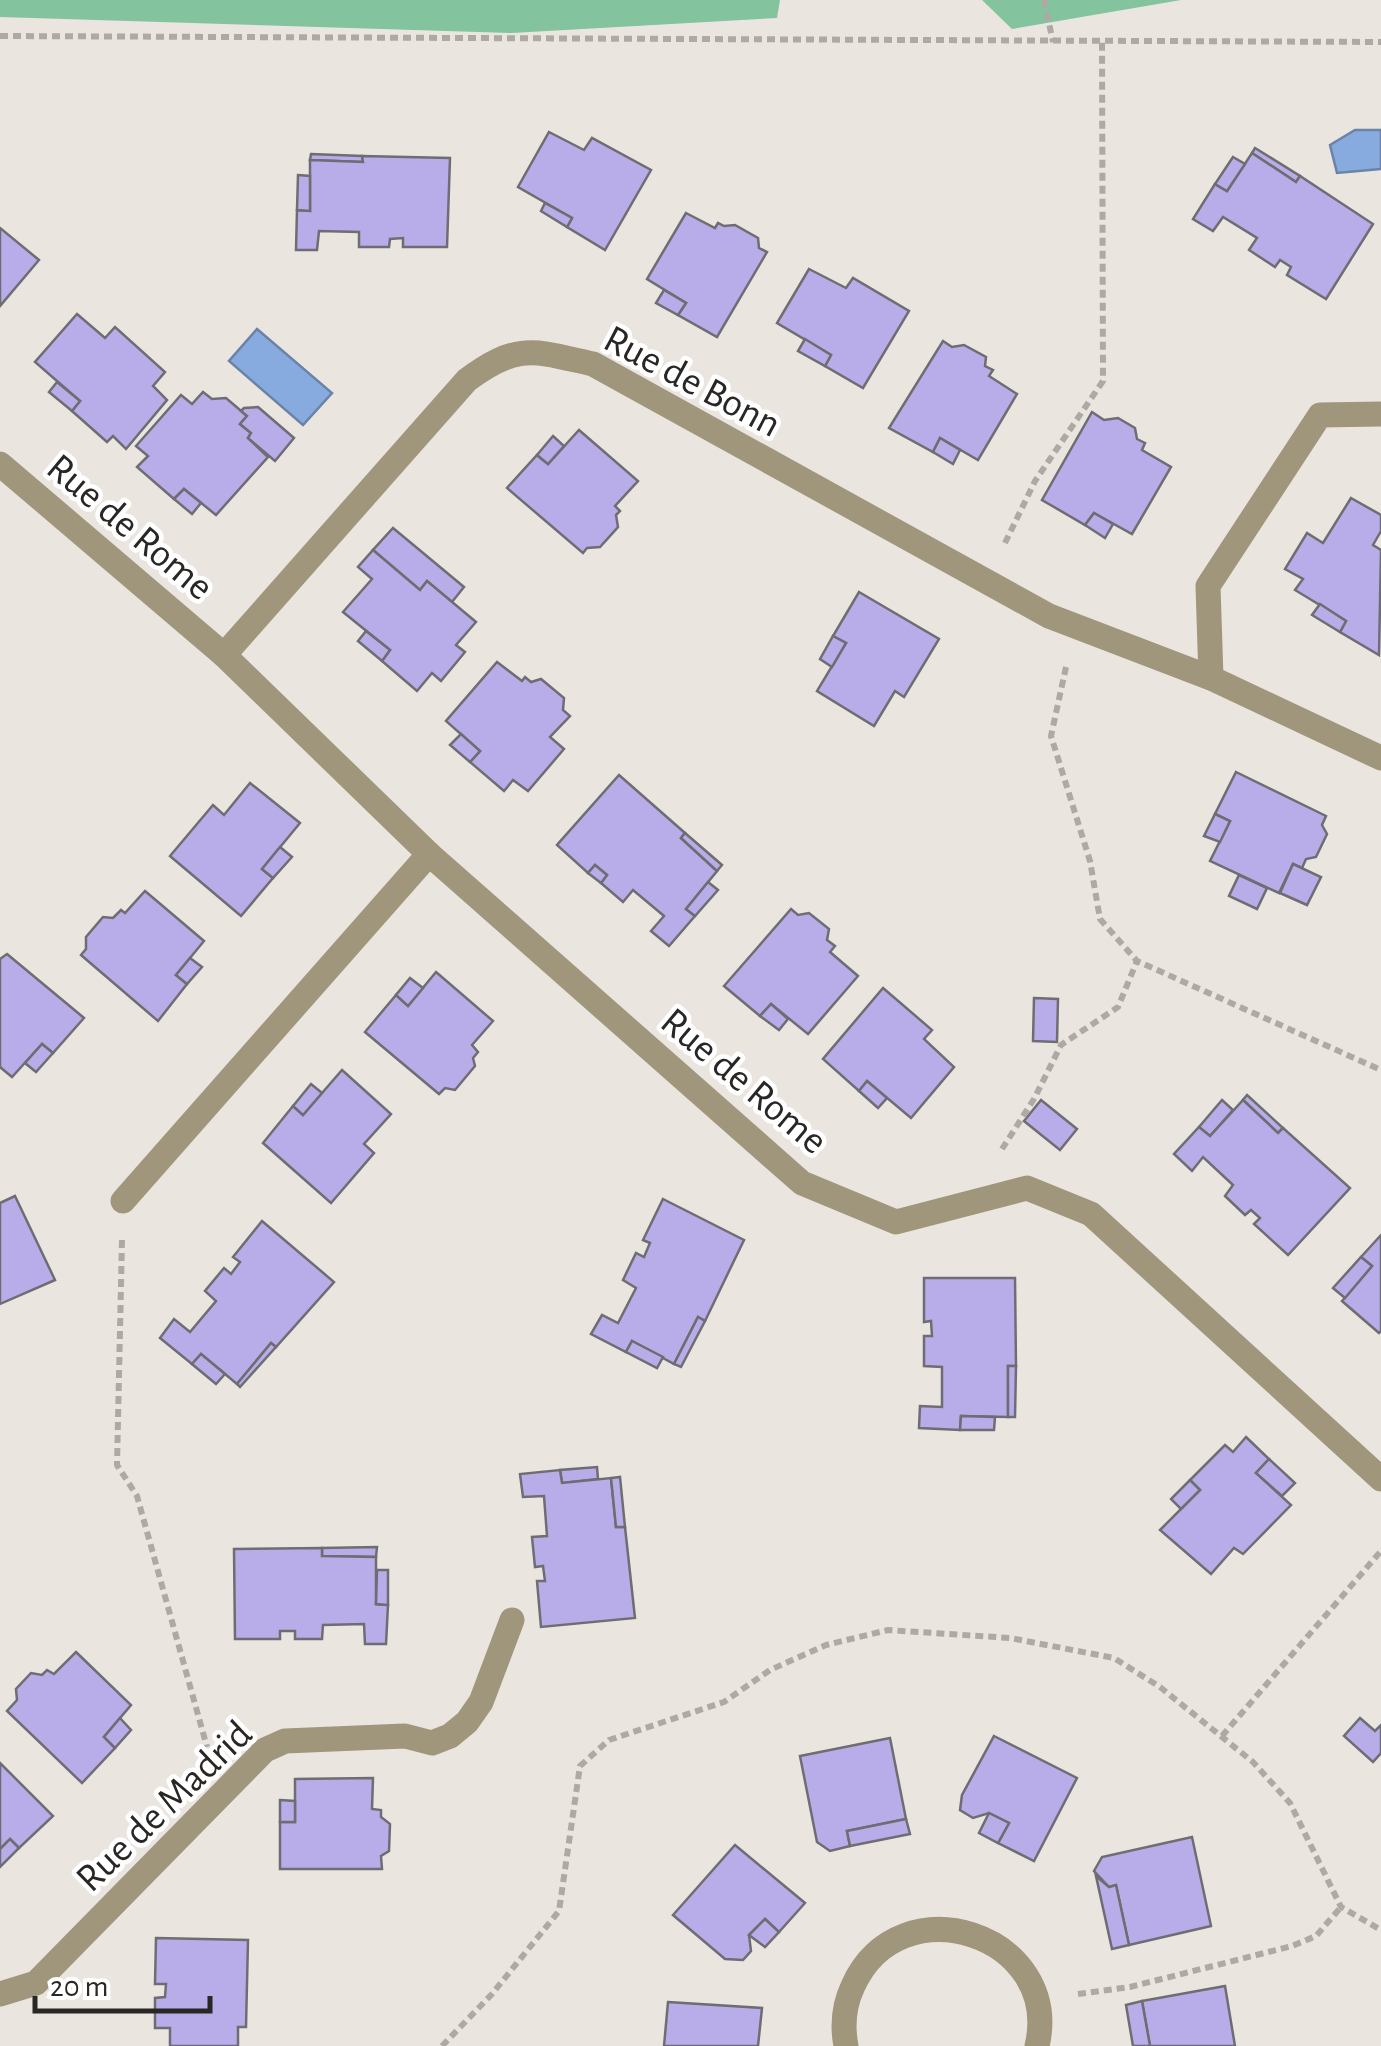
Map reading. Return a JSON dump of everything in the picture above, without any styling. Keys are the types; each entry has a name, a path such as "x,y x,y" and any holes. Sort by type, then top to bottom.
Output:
{"street":[{"name":"Rue de Bonn","path":"224,654 467,380 494,360 529,350 593,364 1049,616 1211,678 1381,758"},
{"path":"1211,678 1208,586 1320,414 1381,414"},
{"name":"Rue de Rome","path":"0,464 224,654 428,854 802,1183 896,1222 1027,1188 1091,1214 1381,1479"},
{"path":"122,1201 428,854"},
{"name":"Rue de Madrid","path":"0,1994 36,1983 265,1750 285,1741 405,1736 432,1743 450,1736 467,1722 481,1702 512,1620"},
{"path":"846,2046 843,2032 847,2000 860,1970 881,1948 910,1933 942,1927 973,1933 1001,1948 1024,1971 1037,2000 1037,2046"}],"path":[{"path":"1044,0 1053,42"},
{"path":"0,36 1381,42"},
{"path":"986,583 1035,481 1103,381 1102,42"},
{"path":"1075,625 1051,736 1090,861 1100,919 1137,961 1381,1070"},
{"path":"968,1203 1034,1099 1060,1045 1118,1007 1137,961"},
{"path":"122,1201 117,1465 137,1496 210,1757 228,1788"},
{"path":"1222,1736 1381,1551"},
{"path":"442,2046 492,1994 559,1911 580,1766 609,1740 724,1702 770,1670 826,1645 888,1630 1010,1638 1114,1658 1160,1687 1253,1762 1290,1803 1341,1906 1381,1930"},
{"path":"1037,2000 1130,1987 1292,1946 1316,1936 1341,1906"}],"green space":[{"path":"0,0 780,0 777,18 512,33 0,17"},
{"path":"982,0 1181,0 1012,29"}],"water":[{"path":"1355,130 1381,130 1381,169 1337,173 1330,145"},
{"path":"257,329 332,393 303,425 229,361"}],"building":[{"path":"549,132 584,150 592,138 651,170 605,250 567,227 572,218 518,187"},
{"path":"1255,148 1300,176 1296,182 1252,153"},
{"path":"1252,153 1296,182 1300,176 1373,224 1326,299 1287,275 1291,267 1280,260 1275,267 1249,250 1257,238 1223,217 1213,231 1193,219 1215,184 1227,191"},
{"path":"311,154 362,156 363,162 310,160"},
{"path":"362,156 450,158 447,247 403,247 403,238 390,239 389,247 359,247 359,232 319,231 317,250 296,250 297,210 310,211 310,160 363,162"},
{"path":"1233,157 1245,164 1227,191 1215,184"},
{"path":"298,175 310,176 310,211 297,210"},
{"path":"545,203 572,218 567,227 541,211"},
{"path":"686,213 715,228 718,223 735,225 758,238 759,248 767,252 717,337 678,315 686,303 647,279"},
{"path":"0,228 39,260 0,306"},
{"path":"809,269 846,288 853,278 909,311 863,388 825,366 831,355 777,323"},
{"path":"664,290 686,303 678,315 656,303"},
{"path":"77,314 105,338 115,327 165,372 153,386 167,400 126,449 113,436 107,442 72,411 80,401 35,362"},
{"path":"805,339 831,355 825,366 798,351"},
{"path":"943,341 952,347 964,345 986,357 985,366 993,370 989,376 1017,394 978,460 940,438 933,452 889,428"},
{"path":"57,382 80,401 72,411 49,392"},
{"path":"203,392 212,399 226,398 247,416 240,424 268,457 216,515 184,489 174,499 137,467 148,456 136,446 181,395 192,404"},
{"path":"258,407 294,438 275,461 248,438 251,433 240,424 247,416 241,411 244,408"},
{"path":"1092,412 1104,420 1118,418 1135,428 1137,439 1145,443 1142,450 1171,467 1132,534 1094,513 1085,525 1042,500"},
{"path":"579,430 638,481 615,506 620,511 616,515 618,527 600,547 587,548 583,553 507,488 537,455 548,464"},
{"path":"553,436 564,446 548,464 537,455"},
{"path":"940,438 960,450 953,464 933,452"},
{"path":"184,489 201,503 192,514 174,499"},
{"path":"1351,498 1381,515 1381,531 1373,545 1381,550 1379,655 1340,632 1346,621 1295,590 1303,579 1285,569 1307,533 1323,543"},
{"path":"1094,513 1113,524 1105,538 1085,525"},
{"path":"393,528 464,587 452,602 427,581 420,590 373,550"},
{"path":"373,550 420,590 427,581 476,622 456,645 465,652 441,681 432,673 417,691 382,661 390,650 343,612 372,579 358,567"},
{"path":"859,592 939,639 904,697 895,691 874,726 817,691 846,643 833,636"},
{"path":"1320,604 1346,621 1340,632 1312,615"},
{"path":"366,631 390,650 382,661 358,641"},
{"path":"833,636 846,643 832,667 820,659"},
{"path":"497,662 522,681 525,677 531,682 541,679 564,698 563,710 570,716 550,737 564,749 528,791 513,780 504,791 470,762 480,751 446,721"},
{"path":"461,734 480,751 470,762 450,745"},
{"path":"1236,772 1326,816 1322,825 1327,834 1316,857 1306,859 1302,868 1293,864 1279,893 1210,861 1230,821 1215,814"},
{"path":"619,775 685,833 681,838 717,871 686,909 695,916 669,946 651,931 664,916 633,890 623,902 601,883 607,875 595,865 588,873 557,845"},
{"path":"250,783 300,823 262,869 273,878 241,916 170,856 213,805 224,815"},
{"path":"1215,814 1230,821 1220,842 1204,836"},
{"path":"685,833 722,865 717,871 681,838"},
{"path":"280,847 292,857 273,878 262,869"},
{"path":"1293,864 1321,877 1307,905 1280,893"},
{"path":"595,865 607,875 601,883 588,873"},
{"path":"1239,875 1267,888 1257,909 1229,896"},
{"path":"708,882 718,890 695,916 686,909"},
{"path":"145,891 204,941 176,975 187,984 158,1021 81,955 86,949 86,937 103,917 113,918 121,910 125,913"},
{"path":"791,909 798,915 809,913 829,929 827,940 835,946 830,952 858,976 808,1034 771,1004 760,1016 724,986"},
{"path":"7,954 84,1018 53,1053 42,1044 12,1077 0,1067 0,959"},
{"path":"190,958 202,967 187,984 176,975"},
{"path":"436,972 493,1021 472,1045 478,1052 473,1058 475,1066 455,1090 445,1088 439,1094 365,1032 396,995 408,1006"},
{"path":"410,978 423,988 408,1006 396,995"},
{"path":"883,988 932,1030 924,1039 954,1067 911,1118 867,1081 859,1091 823,1059"},
{"path":"1034,998 1058,999 1057,1042 1033,1041"},
{"path":"771,1004 788,1019 779,1030 760,1016"},
{"path":"42,1044 53,1053 36,1072 25,1063"},
{"path":"342,1070 391,1114 364,1144 374,1153 331,1203 263,1143 293,1106 303,1115"},
{"path":"867,1081 887,1098 878,1108 859,1091"},
{"path":"311,1084 322,1093 303,1115 293,1106"},
{"path":"1247,1095 1283,1128 1278,1133 1243,1100"},
{"path":"1041,1100 1077,1129 1060,1150 1024,1121"},
{"path":"1222,1100 1233,1110 1210,1136 1199,1127"},
{"path":"1243,1100 1278,1133 1283,1128 1350,1188 1288,1255 1254,1224 1260,1218 1251,1210 1245,1215 1225,1196 1233,1185 1203,1157 1192,1171 1174,1154 1199,1127 1210,1136"},
{"path":"15,1196 55,1280 0,1304 0,1203"},
{"path":"663,1199 744,1240 705,1321 698,1317 674,1364 632,1341 626,1352 591,1334 602,1315 618,1323 636,1288 623,1280 636,1253 644,1257 650,1243 643,1240"},
{"path":"262,1221 334,1282 276,1347 271,1343 237,1384 201,1354 192,1364 160,1338 174,1319 190,1332 216,1301 205,1291 224,1268 231,1274 240,1262 233,1257"},
{"path":"1381,1235 1379,1333 1342,1301 1372,1266 1361,1257"},
{"path":"1361,1257 1372,1266 1345,1298 1333,1288"},
{"path":"924,1278 1015,1278 1016,1366 1008,1366 1008,1417 961,1416 960,1430 919,1428 920,1406 942,1407 942,1367 924,1366 924,1336 932,1336 931,1321 924,1322"},
{"path":"698,1317 705,1321 681,1367 674,1364"},
{"path":"632,1341 663,1357 657,1368 626,1352"},
{"path":"271,1343 276,1347 240,1387 237,1384"},
{"path":"201,1354 225,1374 216,1384 192,1364"},
{"path":"1008,1366 1016,1366 1015,1417 1008,1417"},
{"path":"961,1416 995,1417 994,1430 960,1430"},
{"path":"1246,1437 1269,1459 1256,1473 1291,1505 1243,1554 1234,1548 1211,1574 1160,1530 1200,1490 1190,1480 1225,1445 1233,1452"},
{"path":"1269,1459 1295,1483 1282,1496 1256,1473"},
{"path":"597,1467 598,1479 562,1483 560,1470"},
{"path":"560,1470 562,1483 611,1478 616,1527 625,1527 635,1618 541,1627 537,1581 545,1581 543,1566 535,1567 532,1537 547,1536 544,1496 523,1497 520,1474"},
{"path":"620,1477 625,1527 616,1527 611,1478"},
{"path":"1190,1480 1200,1490 1181,1509 1171,1499"},
{"path":"377,1547 376,1557 322,1556 322,1548"},
{"path":"322,1548 322,1556 376,1557 376,1604 388,1605 386,1644 365,1644 364,1624 323,1625 322,1639 295,1639 295,1631 280,1631 280,1639 235,1639 234,1549"},
{"path":"377,1570 388,1570 388,1605 376,1604"},
{"path":"76,1652 131,1705 104,1737 115,1748 82,1783 7,1711 17,1700 16,1689 31,1673 42,1675 47,1670 54,1674"},
{"path":"120,1718 131,1730 115,1748 104,1737"},
{"path":"1360,1718 1375,1731 1381,1725 1381,1753 1373,1762 1344,1736"},
{"path":"994,1736 1077,1778 1034,1861 998,1843 1009,1823 989,1813 973,1818 960,1810 962,1795"},
{"path":"890,1738 906,1819 847,1831 850,1846 830,1851 817,1842 800,1756"},
{"path":"0,1763 53,1816 19,1848 10,1839 0,1849"},
{"path":"373,1778 372,1809 381,1810 381,1817 390,1824 389,1851 381,1856 382,1869 280,1869 280,1822 295,1822 295,1779"},
{"path":"280,1800 295,1801 295,1822 280,1822"},
{"path":"989,1813 1009,1823 998,1843 979,1833"},
{"path":"906,1819 910,1834 850,1846 847,1831"},
{"path":"1192,1837 1211,1926 1129,1945 1116,1885 1109,1887 1094,1871 1102,1857"},
{"path":"10,1839 19,1848 0,1867 0,1849"},
{"path":"735,1845 805,1903 779,1932 765,1919 749,1935 751,1951 743,1960 725,1959 673,1915"},
{"path":"1096,1876 1109,1887 1116,1885 1129,1945 1112,1949"},
{"path":"765,1919 779,1932 765,1947 749,1935"},
{"path":"156,1938 248,1940 246,2027 238,2027 238,2046 170,2046 170,2028 155,2028 155,1998 165,1997 166,1984 155,1984"},
{"path":"1225,1986 1235,2046 1150,2046 1142,2001"},
{"path":"1142,2001 1150,2046 1133,2046 1126,2005"},
{"path":"668,2002 762,2008 758,2046 664,2046"}]}
